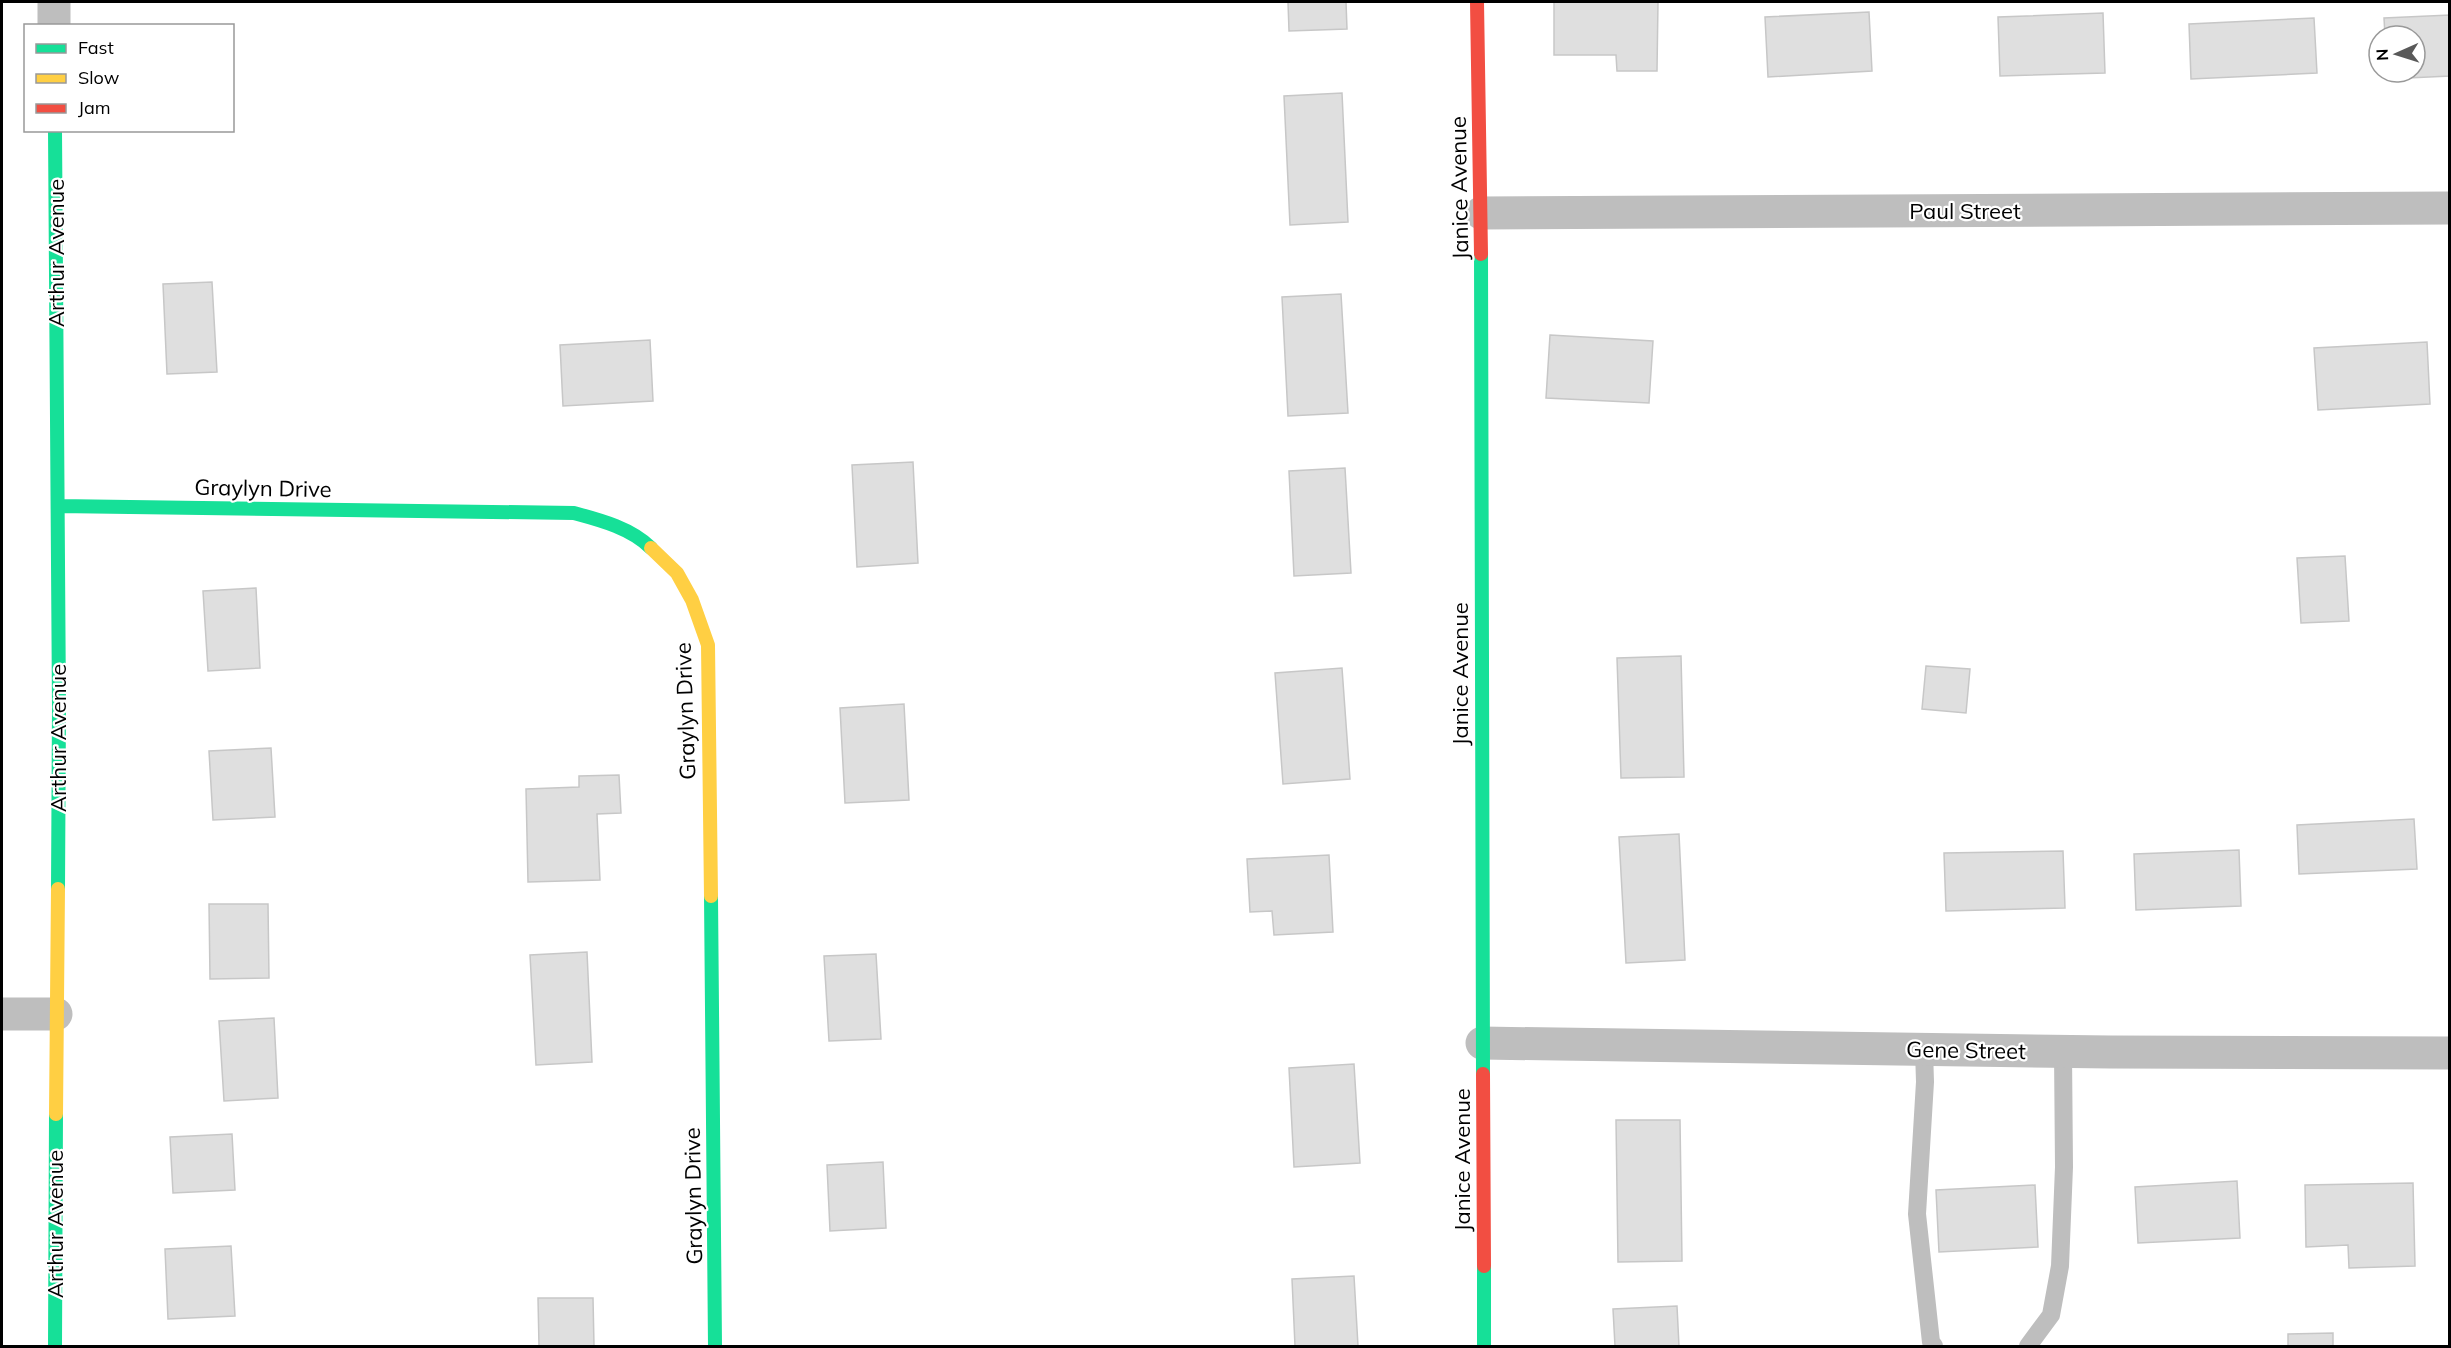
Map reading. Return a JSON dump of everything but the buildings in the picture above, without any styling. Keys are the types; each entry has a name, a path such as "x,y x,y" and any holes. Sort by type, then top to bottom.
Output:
{"street":[{"path":"54,2 54,24"},
{"name":"Janice Avenue","path":"1477,2 1481,213 1484,1347"},
{"name":"Arthur Avenue","path":"55,132 59,707 55,1347"},
{"name":"Paul Street","path":"1481,213 2450,208"},
{"name":"Graylyn Drive","path":"58,507 574,513 605,521 645,542 677,573 692,600 708,645 715,1347"},
{"path":"2,1014 56,1014"},
{"name":"Gene Street","path":"1482,1043 2063,1052 2450,1053"}],"lane":[{"path":"1924,1050 1925,1082 1917,1214 1924,1289 1931,1342 1934,1347"},
{"path":"2028,1347 2051,1315 2060,1266 2064,1167 2063,1052"}],"traffic: fast":[{"path":"55,132 58,889"},
{"path":"1481,254 1483,1074"},
{"path":"58,506 574,513 625,530 651,548"},
{"path":"711,896 715,1346"},
{"path":"55,1346 56,1114"},
{"path":"1484,1266 1484,1346"}],"traffic: slow":[{"path":"651,548 677,573 692,600 708,645 711,896"},
{"path":"56,1114 58,889"}],"traffic: jam":[{"path":"1477,2 1481,254"},
{"path":"1483,1074 1484,1266"}]}
